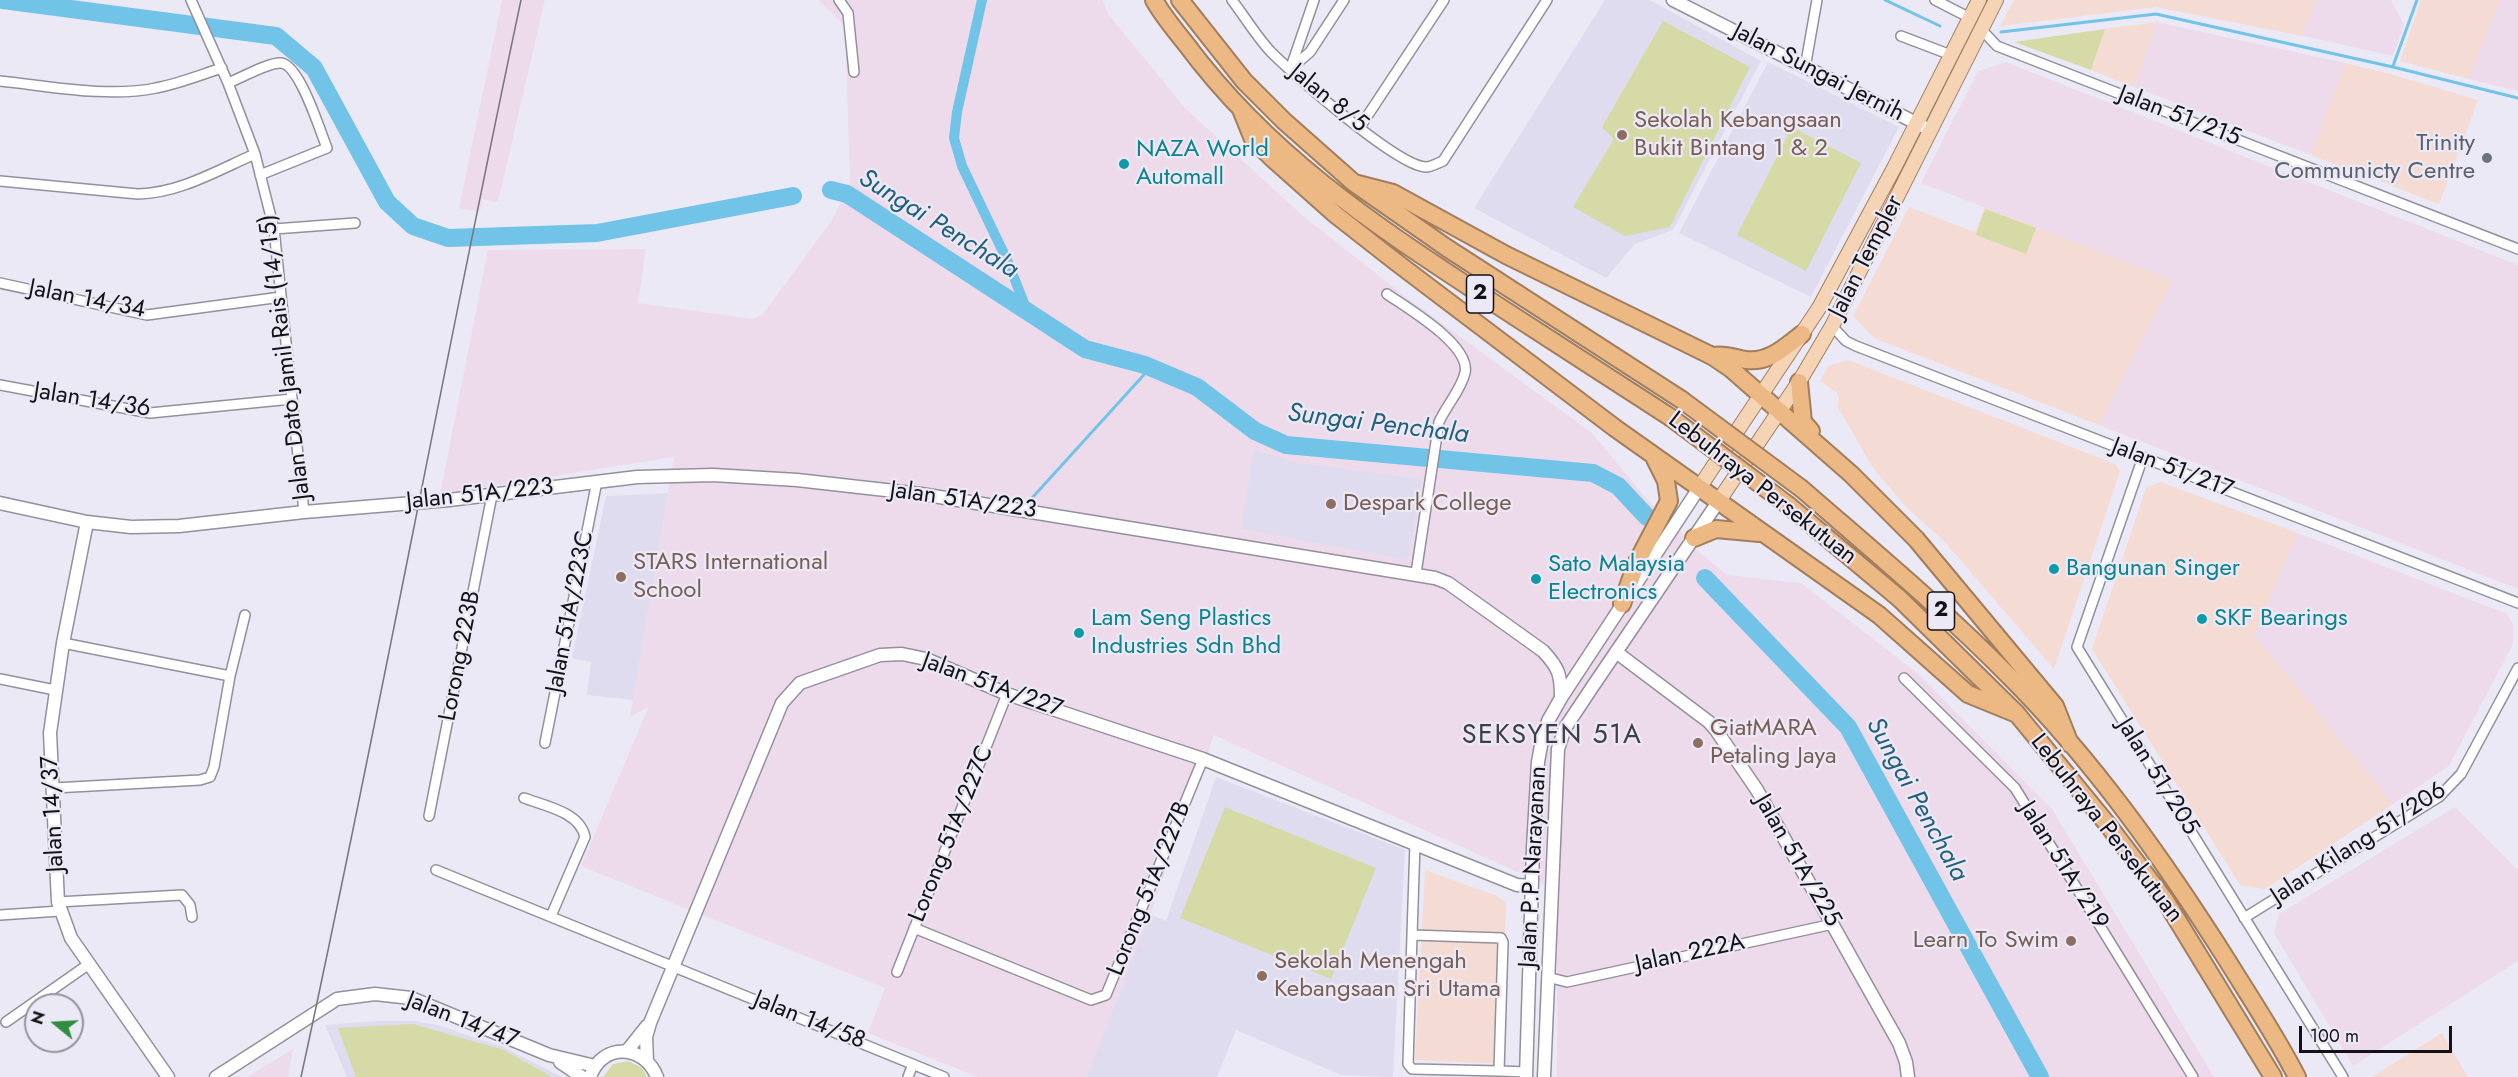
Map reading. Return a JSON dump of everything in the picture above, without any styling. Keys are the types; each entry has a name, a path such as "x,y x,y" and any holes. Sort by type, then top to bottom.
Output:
{"highway":[{"name":"Lebuhraya Persekutuan","path":"1154,0 1206,71 1242,112 1295,162 1344,202 1436,266 1670,417 1788,505 1900,599 2017,714 2108,825 2165,900 2273,1077"},
{"name":"Lebuhraya Persekutuan","path":"1180,0 1244,81 1284,121 1354,183 1447,248 1682,400 1802,489 1975,642 2070,744 2152,846 2180,886 2281,1046 2297,1077"},
{"path":"1242,112 1253,139 1336,215 1654,455 1879,615 1968,694 2017,714"},
{"path":"1354,183 1393,193 1506,255 1712,356 1762,394 1851,474"},
{"path":"1712,356 1727,354 1758,360 1774,355 1802,334"},
{"path":"1799,382 1803,422 1916,539 2055,706 2070,744"},
{"path":"1622,604 1644,547 1662,518 1669,501 1666,481 1654,455"},
{"path":"1694,538 1716,529 1763,533"}],"main road":[{"name":"Jalan Templer","path":"1699,488 1802,334 1838,275 1979,0"},
{"name":"Jalan Templer","path":"1718,502 1799,382 1832,326 1996,0"}],"street":[{"name":"Jalan Dato Jamil Rais (14/15)","path":"191,0 222,68 255,154 274,230 304,512"},
{"path":"839,0 849,13 854,72"},
{"name":"Jalan 8/5","path":"1232,0 1269,50 1290,69 1360,127 1412,164 1427,167 1443,161 1547,0"},
{"path":"1290,69 1314,0"},
{"path":"1290,69 1310,52 1344,0"},
{"path":"1360,127 1444,0"},
{"name":"Jalan Sungai Jernih","path":"1673,0 1930,130"},
{"path":"1805,68 1817,0"},
{"path":"1935,0 1970,18"},
{"name":"Jalan 51/215","path":"1981,29 1996,46 2518,249"},
{"path":"1901,36 1951,55"},
{"path":"228,83 271,65 279,63 289,66 299,80 327,148 260,175"},
{"path":"0,81 105,91 136,91 163,87 222,68"},
{"path":"0,181 154,194 185,185 255,154"},
{"path":"274,230 355,223"},
{"name":"Jalan 14/34","path":"0,283 147,315 281,297"},
{"path":"1387,294 1458,348 1466,367 1464,376 1445,408 1437,433 1416,573"},
{"name":"Jalan 51/217","path":"1832,326 1846,341 1856,346 2518,603"},
{"name":"Jalan 14/36","path":"0,385 150,413 292,399"},
{"name":"Jalan 51/205","path":"2143,457 2077,647 2343,1077"},
{"name":"Jalan 51A/223","path":"0,503 87,522 132,527 179,526 492,495 597,481 695,474 857,486 1032,510 1416,573 1448,583 1543,651 1557,665 1561,680 1561,698"},
{"name":"Jalan 51A/223C","path":"545,743 597,481"},
{"name":"Jalan P.P Narayanan","path":"1526,1074 1531,886 1538,762 1542,740 1548,721 1561,698 1699,488"},
{"name":"Lorong 223B","path":"429,816 492,495"},
{"name":"Jalan P.P Narayanan","path":"1544,1077 1558,749 1565,729 1718,502"},
{"name":"Jalan 14/37","path":"87,522 63,643 50,733 59,907 71,938 168,1077"},
{"path":"54,788 207,778 214,767 230,676 245,615"},
{"path":"63,643 230,676"},
{"name":"Jalan 51A/225","path":"1616,652 1709,722 1716,730 1757,790 1899,1043 1906,1062 1908,1077"},
{"name":"Jalan 51A/227","path":"647,1061 646,1038 650,1023 782,704 800,683 880,655 902,654 926,659 1007,694 1203,759 1517,885 1531,886"},
{"name":"Jalan Kilang 51/206","path":"2244,918 2439,797 2461,774 2518,668"},
{"name":"Jalan 51A/219","path":"1904,678 2015,788 2193,1077"},
{"path":"0,679 55,690"},
{"name":"Lorong 51A/227C","path":"897,972 1007,694"},
{"name":"Lorong 51A/227B","path":"915,928 1091,1000 1106,995 1203,759"},
{"path":"524,798 575,818 583,826 585,837 551,916"},
{"path":"1415,843 1408,1064 1412,1068 1526,1074"},
{"name":"Jalan 14/58","path":"436,870 944,1077"},
{"path":"0,915 182,895 190,905 192,917"},
{"name":"Jalan 222A","path":"1547,977 1567,982 1833,924"},
{"path":"1412,934 1501,938 1503,942 1499,1071"},
{"path":"6,1022 89,964"},
{"name":"Jalan 14/47","path":"216,1077 337,999 375,994 411,998 593,1072"},
{"name":"Jalan 51A/227","path":"627,1051 650,1023"},
{"path":"593,1072 609,1054 627,1051 647,1061 657,1077"},
{"name":"Jalan 14/47","path":"549,1055 582,1077"},
{"path":"908,1077 913,1064"}],"shaded area":[{"path":"502,0 545,0 498,202 482,199 480,212 459,208"},
{"path":"819,0 1102,0 1109,15 1185,108 1303,216 1406,297 1592,433 1646,498 1699,552 1727,575 1801,583 1917,673 2052,809 2214,1077 1557,1077 1557,890 1214,735 1150,914 1086,1077 978,1077 868,1033 885,988 581,866 649,706 630,717 674,457 440,494 488,250 646,249 638,303 752,319 763,314 832,220 850,183 845,27"},
{"name":"Sekolah Kebangsaan Bukit Bintang 1 & 2","path":"1605,0 1650,0 1761,61 1673,230 1635,244 1606,278 1474,208"},
{"path":"2014,0 2316,0 2303,36 2156,7 2000,26"},
{"path":"2316,0 2391,0 2404,25 2393,56 2303,36"},
{"path":"2421,0 2500,0 2469,79 2400,61"},
{"path":"2500,0 2518,0 2518,91 2469,79"},
{"path":"2157,22 2134,87 2091,70 2105,29"},
{"path":"2157,22 2345,63 2311,155 2134,87"},
{"path":"1768,62 1899,127 1811,297 1679,233"},
{"path":"2006,62 2518,265 2518,589 2099,425 2173,280 1921,183 1978,71"},
{"path":"2345,63 2478,100 2439,204 2311,155"},
{"path":"1909,207 1975,232 1985,207 2173,280 2099,425 1874,338 1853,316"},
{"path":"1848,360 2115,464 2120,471 2054,669 1944,541 1907,508 1873,468 1837,406 1839,398 1837,393 1820,381 1828,366"},
{"name":"Despark College","path":"1254,450 1300,463 1422,479 1408,560 1241,529"},
{"path":"2160,482 2298,533 2254,635 2393,804 2265,889 2240,885 2092,649 2146,488"},
{"name":"STARS International School","path":"668,493 633,700 587,695 591,662 572,658 606,496"},
{"path":"2298,533 2507,614 2513,624 2513,644 2449,766 2393,804 2254,635"},
{"name":"Sekolah Menengah Kebangsaan Sri Utama","path":"1216,777 1405,850 1393,1077 1341,1075 1236,1030 1217,1077 1086,1077 1150,914 1166,921"},
{"path":"2455,807 2518,870 2518,961 2353,1066 2274,933 2279,914"},
{"path":"1425,870 1497,896 1506,903 1502,1064 1415,1060"},
{"path":"414,1021 437,1025 504,1047 562,1077 347,1077 325,1025"},
{"path":"2442,1033 2468,1077 2372,1077"},
{"path":"293,1049 288,1077 247,1077"}],"green space":[{"path":"1663,21 1750,67 1670,227 1625,236 1573,207 1614,139 1602,127"},
{"path":"2105,29 2091,70 2014,42"},
{"path":"1792,127 1861,163 1806,271 1737,235"},
{"path":"1985,209 2036,228 2026,254 1976,235"},
{"path":"1225,807 1376,868 1331,979 1180,918"},
{"path":"413,1024 504,1050 552,1077 356,1077 338,1028"},
{"path":"628,1061 642,1068 647,1077 603,1077 613,1064"}],"waterway":[{"name":"Sungai Penchala","path":"3,0 276,36 314,68 387,202 413,226 448,238 597,233 793,196"},
{"path":"982,0 957,112 954,138 962,166 1007,260 1028,313"},
{"path":"1885,0 1940,26"},
{"path":"2393,66 2417,0"},
{"path":"2001,32 2156,14 2393,67 2518,98"},
{"name":"Sungai Penchala","path":"831,190 847,194 1085,349 1145,365 1197,387 1255,431 1286,445 1593,473 1618,486 1647,517"},
{"path":"1032,498 1151,367"},
{"name":"Sungai Penchala","path":"1705,578 1848,727 2040,1077"}],"tram line":[{"path":"301,1077 358,808 521,0"}],"place":[{"name":"Sekolah Kebangsaan Bukit Bintang 1 & 2","path":"1622,135"},
{"name":"Trinity Communicty Centre","path":"2487,158"},
{"name":"NAZA World Automall","path":"1124,164"},
{"name":"Despark College","path":"1331,504"},
{"name":"Bangunan Singer","path":"2054,569"},
{"name":"STARS International School","path":"621,577"},
{"name":"Sato Malaysia Electronics","path":"1536,579"},
{"name":"SKF Bearings","path":"2202,619"},
{"name":"Lam Seng Plastics Industries Sdn Bhd","path":"1079,633"},
{"name":"GiatMARA Petaling Jaya","path":"1698,743"},
{"name":"Learn To Swim","path":"2071,941"},
{"name":"Sekolah Menengah Kebangsaan Sri Utama","path":"1262,976"}],"district":[{"name":"SEKSYEN 51A","path":"1552,736"}]}
